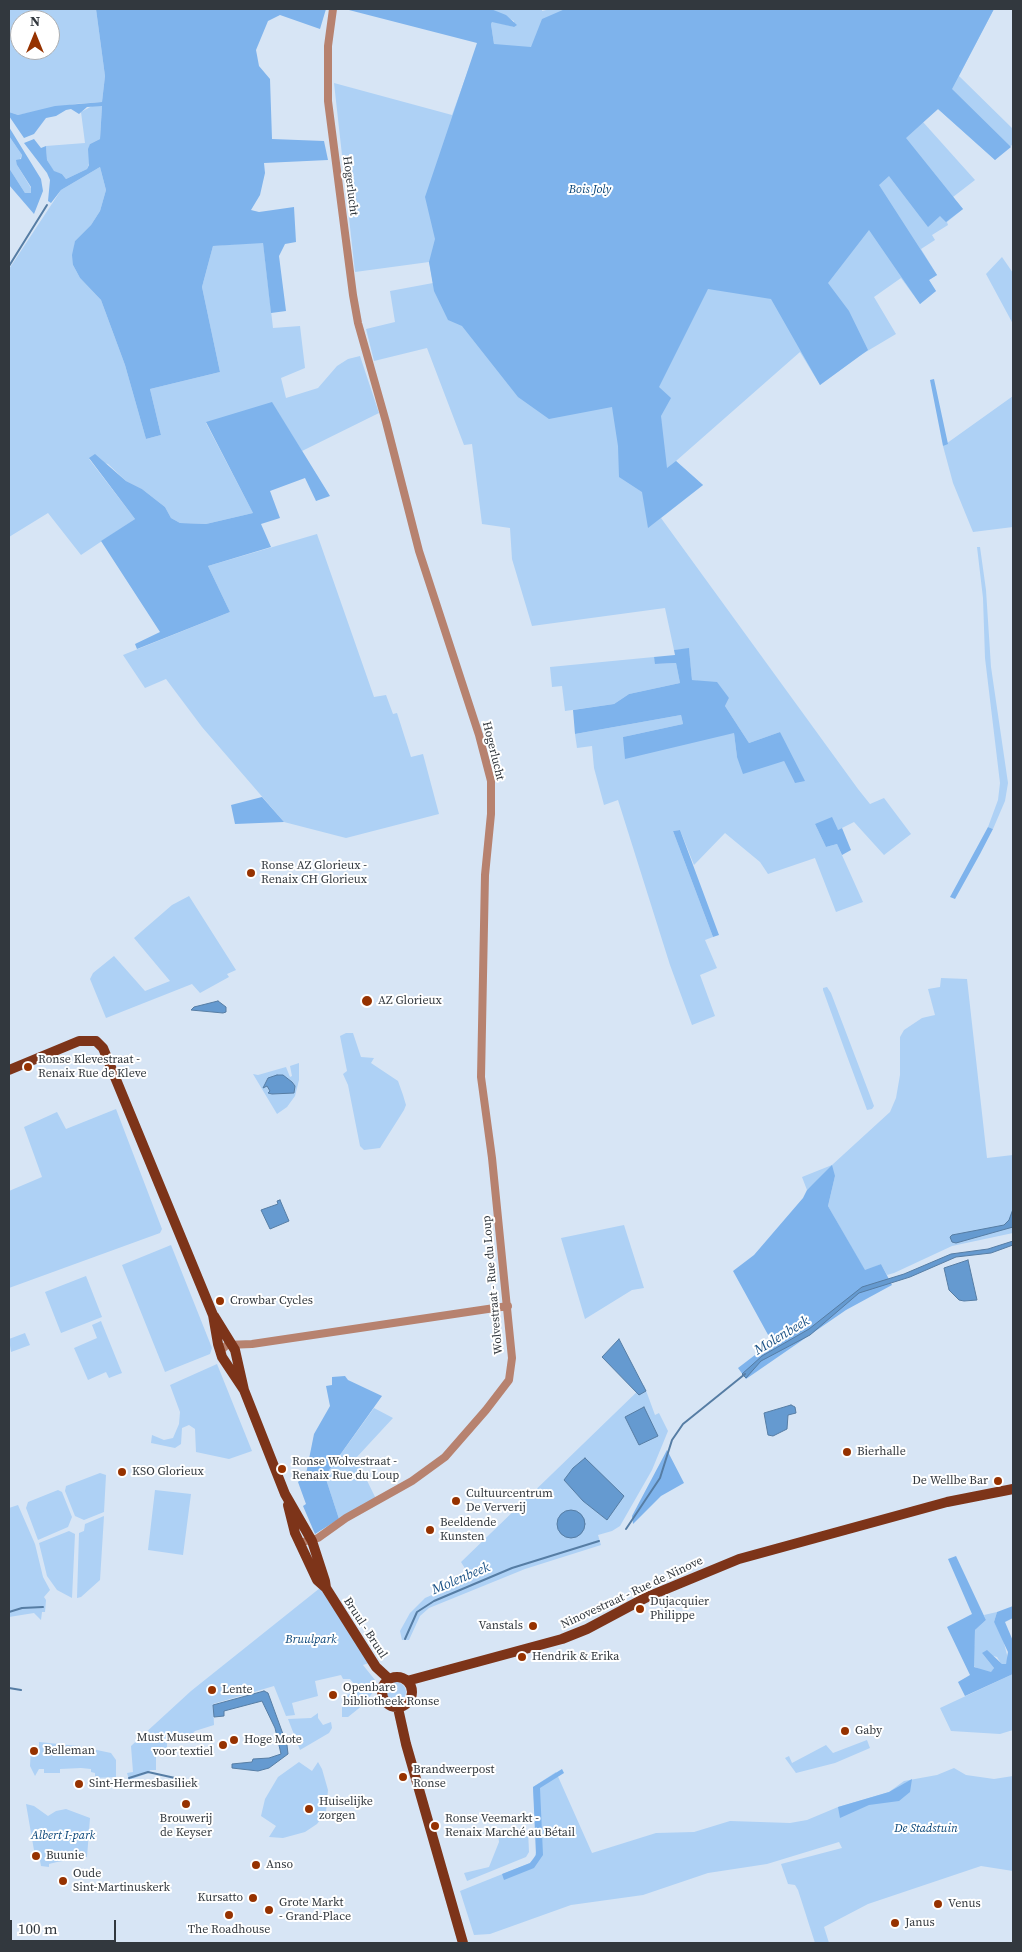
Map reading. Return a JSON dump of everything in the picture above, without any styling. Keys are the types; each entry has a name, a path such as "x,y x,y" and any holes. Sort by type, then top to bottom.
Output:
{"main road":[{"path":"9,1070 73,1043 90,1040 96,1041 100,1045 112,1065 213,1315 237,1356 244,1390 285,1494 299,1543 317,1580 326,1588"},
{"path":"213,1315 220,1351 224,1361 244,1390"},
{"name":"Ninovestraat - Rue de Ninove","path":"407,1681 562,1640 647,1597 739,1559 947,1502 1013,1489"},
{"path":"285,1494 312,1541 326,1581 326,1588"},
{"name":"Bruul - Bruul","path":"326,1588 376,1667 389,1680"},
{"path":"399,1677 407,1681 411,1687 412,1696 407,1704 398,1708 388,1704 383,1698 382,1688 389,1680 399,1677"},
{"path":"398,1708 463,1943"}],"street":[{"name":"Hogerlucht","path":"333,9 328,46 328,101 353,295 419,551 476,726 491,781 491,814 485,875 482,952 481,1077 484,1097"},
{"name":"Wolvestraat - Rue du Loup","path":"299,1543 312,1541 346,1518 430,1469 456,1445 486,1410 511,1373 508,1306 484,1097"},
{"path":"220,1351 226,1345 508,1306"},
{"path":"224,1361 231,1361 237,1356"}],"green space":[{"path":"9,9 96,9 105,76 102,102 75,104 18,115 9,112"},
{"path":"96,9 326,9 320,29 280,15 268,21 256,50 259,66 270,79 272,139 324,141 328,160 264,163 265,173 260,195 251,210 259,212 294,207 296,242 285,244 279,256 286,311 271,313 263,243 213,246 202,287 220,372 150,389 161,435 146,439 125,365 101,300 80,278 73,265 72,255 75,241 91,225 100,211 106,190 100,167 61,190 51,203 48,201 50,180 47,173 24,143 34,139 41,148 46,146 47,160 54,171 62,174 66,179 87,169 89,165 88,149 90,144 100,139 102,106 87,107 79,114 71,109 66,110 56,116 46,118 34,134 24,138 9,116 9,112 18,115 55,106 102,102 105,76"},
{"name":"Bois Joly","path":"345,9 491,9 506,15 517,25 514,27 492,22 494,44 531,47 542,19 565,9 994,9 952,89 1011,147 995,160 938,109 906,138 963,209 946,222 940,216 928,227 889,176 879,185 937,275 929,280 936,291 920,304 869,230 828,283 849,311 868,350 820,385 771,299 708,289 659,387 671,398 661,416 667,468 676,461 703,485 648,528 642,492 619,477 618,446 612,407 549,419 518,397 462,326 448,320 434,291 429,262 435,239 425,197 477,43"},
{"path":"491,9 542,9 542,11 551,9 994,9 959,76 1013,129 1013,144 995,160 938,109 923,122 975,180 953,197 963,209 947,222 948,225 932,235 935,240 921,249 937,275 929,280 936,291 920,304 901,278 874,297 896,334 859,356 820,385 800,352 676,461 703,485 661,518 858,789 870,804 884,798 911,834 884,855 854,822 838,830 815,824 826,847 837,844 863,902 836,912 815,858 768,874 760,862 725,833 694,865 680,830 673,831 713,937 705,940 717,968 700,975 715,1016 692,1025 670,965 618,800 604,805 594,768 592,746 577,748 575,734 681,715 683,724 623,737 734,733 737,757 784,761 795,783 780,732 749,743 725,706 729,698 703,682 692,680 689,649 674,650 665,608 532,626 512,559 510,528 482,524 472,444 464,445 427,348 374,361 366,329 395,322 390,291 433,283 429,262 355,272 334,83 452,115 478,43 494,44 492,21 514,27 514,21"},
{"path":"94,105 102,106 100,139 90,144 87,169 66,179 62,174 54,172 47,160 46,146 85,143 81,112"},
{"path":"9,127 41,179 43,191 34,214 9,185 9,168 25,193 31,193 31,187 17,165 16,160 21,159 22,155 9,136"},
{"path":"9,136 22,155 17,165 31,188 31,193 25,193 9,168"},
{"path":"100,167 106,190 100,211 91,225 75,241 73,265 80,278 101,300 125,365 146,439 161,435 150,389 220,372 202,287 213,246 263,242 273,328 300,326 305,368 281,378 286,398 318,388 337,366 348,359 360,356 379,413 302,451 272,403 206,423 253,513 206,524 180,523 171,518 165,507 142,489 126,481 108,464 89,459 135,519 81,555 48,513 9,537 9,269 61,190"},
{"path":"1002,257 1013,273 1013,324 986,274"},
{"path":"934,379 948,444 943,446 930,380"},
{"path":"1013,396 1013,527 973,532 953,483 943,446"},
{"path":"272,402 330,496 316,501 305,478 270,491 280,518 261,524 271,547 208,566 230,612 137,649 135,644 160,632 101,541 135,519 89,458 95,454 126,481 142,489 165,507 171,518 180,523 206,524 253,513 206,422"},
{"path":"317,534 374,697 386,695 393,714 397,713 411,757 423,754 439,814 346,838 284,822 202,727 166,679 145,688 123,655 230,612 208,566"},
{"path":"977,547 980,547 986,590 991,667 1008,783 1005,801 993,829 988,827 998,800 1000,783 985,658 983,598"},
{"path":"689,648 692,680 717,682 729,698 725,706 749,743 780,732 805,781 795,783 784,761 743,774 737,757 734,733 625,759 623,737 683,724 681,715 575,734 573,710 614,704 629,694 680,683 676,663 655,664 654,657 675,655 674,650"},
{"path":"654,657 656,664 676,663 680,683 629,694 614,704 565,711 562,686 552,687 550,667"},
{"path":"262,797 284,822 235,824 231,805"},
{"path":"832,817 838,830 842,828 851,850 842,855 837,844 826,847 815,824"},
{"path":"988,827 993,829 980,854 955,899 950,897"},
{"path":"680,830 719,935 713,937 673,831"},
{"path":"189,896 236,970 227,974 229,977 200,993 192,984 106,1018 90,979 93,973 114,956 145,991 170,981 134,938 172,905"},
{"path":"941,978 967,979 987,1158 1013,1155 1013,1233 952,1246 887,1275 881,1264 865,1271 828,1206 835,1176 818,1180 807,1190 802,1177 832,1165 890,1112 896,1098 900,1075 900,1037 904,1030 922,1018 935,1015 928,989 940,987"},
{"path":"827,987 831,993 874,1106 872,1109 867,1110 844,1048 823,990 823,988"},
{"path":"346,1033 353,1033 361,1057 374,1058 371,1063 398,1081 406,1105 380,1148 364,1150 360,1146 348,1085 343,1074 347,1071 340,1036"},
{"path":"299,1063 299,1080 295,1096 287,1107 277,1114 253,1074 258,1075 286,1067 290,1077 292,1076 290,1066"},
{"path":"116,1109 162,1229 160,1233 9,1288 9,1191 42,1177 24,1127 57,1112 66,1129"},
{"path":"832,1165 835,1176 828,1206 865,1270 881,1264 892,1285 846,1310 746,1379 738,1368 772,1342 733,1271 754,1255 803,1198 807,1190"},
{"path":"624,1225 644,1288 632,1290 585,1319 561,1238"},
{"path":"171,1245 212,1348 210,1354 165,1372 122,1265"},
{"path":"86,1276 102,1317 61,1333 45,1292"},
{"path":"101,1321 122,1373 109,1378 106,1372 88,1380 74,1348 97,1338 92,1325"},
{"path":"25,1333 30,1345 11,1352 9,1339"},
{"path":"217,1364 252,1451 229,1459 196,1452 195,1429 189,1425 182,1428 181,1444 175,1448 151,1443 152,1435 164,1440 173,1438 179,1424 180,1412 170,1385"},
{"path":"345,1376 348,1380 382,1396 325,1476 339,1519 315,1534 303,1506 306,1504 298,1482 306,1474 314,1434 330,1406 326,1386 332,1385 332,1377"},
{"path":"644,1385 655,1415 659,1413 668,1431 652,1470 620,1526 612,1531 598,1535 601,1545 525,1569 429,1608 420,1616 409,1640 402,1640 400,1631 410,1613 425,1598 471,1578 461,1562"},
{"path":"374,1408 393,1418 356,1458 376,1499 339,1519 325,1476"},
{"path":"667,1450 684,1483 661,1496 633,1524 632,1516"},
{"path":"100,1473 106,1475 104,1512 84,1520 75,1516 65,1491 66,1486"},
{"path":"58,1490 62,1492 72,1517 68,1527 38,1540 26,1508 28,1502"},
{"path":"155,1490 191,1494 183,1555 148,1550"},
{"path":"18,1505 35,1544 43,1577 50,1590 44,1597 46,1600 45,1612 42,1612 41,1620 34,1613 9,1617 9,1508"},
{"path":"104,1516 100,1580 81,1597 77,1598 79,1533 84,1531 85,1524"},
{"path":"69,1531 75,1534 72,1598 57,1590 47,1576 39,1543"},
{"path":"956,1556 986,1620 975,1630 974,1667 991,1672 994,1668 982,1653 987,1650 1002,1664 1006,1664 1008,1652 994,1622 997,1612 1013,1606 1013,1618 1005,1622 1013,1641 1013,1674 965,1696 958,1682 970,1675 947,1627 972,1614 948,1559"},
{"name":"Bruulpark","path":"320,1588 369,1663 363,1665 375,1680 374,1691 363,1705 348,1717 342,1717 342,1703 348,1702 347,1695 350,1694 349,1690 352,1689 354,1684 350,1679 343,1679 341,1675 315,1681 318,1696 292,1703 295,1715 286,1716 274,1686 213,1704 214,1725 195,1731 184,1742 167,1743 167,1751 156,1752 156,1770 150,1770 149,1773 129,1780 127,1773 133,1772 131,1746 191,1691"},
{"path":"997,1612 994,1622 1003,1639 1008,1659 1006,1664 1002,1665 997,1657 982,1653 994,1668 991,1673 973,1666 975,1630 986,1620 984,1615"},
{"path":"1013,1674 1013,1730 1000,1734 951,1731 940,1708"},
{"path":"396,1682 403,1685 406,1692 403,1699 396,1702 389,1699 386,1692 389,1685"},
{"path":"318,1713 318,1718 323,1725 331,1722 332,1728 329,1733 300,1750 288,1719 311,1718"},
{"path":"867,1740 870,1748 835,1763 796,1773 785,1758 789,1756 792,1763 826,1745 833,1753"},
{"path":"39,1742 78,1746 111,1753 116,1760 116,1777 95,1778 95,1773 91,1772 91,1769 81,1768 60,1769 60,1773 44,1773 44,1769 39,1769 35,1776 30,1766 31,1747 39,1747"},
{"path":"299,1762 312,1771 318,1762 322,1769 328,1790 326,1812 317,1824 305,1832 283,1838 269,1837 276,1826 261,1816 265,1799 278,1777"},
{"name":"De Stadstuin","path":"954,1768 966,1775 994,1779 1013,1776 1013,1871 981,1866 868,1904 824,1927 829,1943 815,1943 798,1890 795,1885 788,1884 781,1864 842,1848 839,1842 767,1864 708,1873 643,1895 571,1905 490,1934 474,1935 460,1891 530,1863 534,1859 537,1849 533,1787 556,1772 592,1853 656,1833 694,1832 730,1821 790,1823 807,1820 838,1807 889,1792 904,1781 937,1775"},
{"path":"562,1769 564,1773 540,1788 543,1855 534,1868 504,1880 502,1874 530,1863 536,1855 533,1787"},
{"path":"912,1779 910,1792 899,1801 869,1805 840,1818 838,1807 889,1792"},
{"name":"Albert I-park","path":"26,1804 34,1806 48,1816 56,1811 66,1809 90,1818 87,1857 49,1864 49,1867 41,1866 39,1855 35,1856"},
{"path":"528,1830 529,1852 526,1857 467,1881 464,1873 489,1867 499,1842 498,1833"}],"shaded area":[{"path":"218,1001 226,1007 226,1012 191,1010 194,1007"},
{"path":"283,1075 292,1082 295,1086 294,1093 272,1094 268,1093 270,1091 267,1086 263,1088 268,1078"},
{"path":"280,1200 289,1221 270,1229 261,1210 278,1204 277,1201"},
{"path":"1013,1209 1013,1227 956,1243 952,1242 950,1237 952,1235 1004,1225 1009,1220"},
{"path":"1013,1241 1013,1245 991,1253 956,1257 910,1277 859,1293 810,1335 761,1361 746,1378 742,1374 762,1356 809,1329 862,1287 904,1274 951,1254 988,1249"},
{"path":"968,1260 977,1300 964,1301 959,1300 949,1290 944,1268"},
{"path":"619,1339 646,1391 639,1395 602,1357"},
{"path":"791,1405 795,1407 796,1413 788,1415 787,1429 773,1436 768,1435 764,1413"},
{"path":"644,1407 658,1436 639,1445 625,1417"},
{"path":"585,1458 624,1496 607,1520 583,1501 564,1480 573,1468"},
{"path":"571,1510 581,1514 585,1524 581,1534 571,1538 561,1534 557,1524 561,1514"},
{"path":"264,1691 268,1693 287,1745 288,1754 269,1768 258,1771 232,1768 232,1764 252,1762 253,1759 269,1758 281,1754 275,1728 262,1701 224,1711 224,1716 214,1717 213,1705"}],"waterway":[{"path":"9,266 47,205"},
{"name":"Molenbeek","path":"626,1529 660,1478 672,1440 683,1424 745,1374"},
{"name":"Molenbeek","path":"405,1639 417,1612 434,1601 512,1568 599,1541"},
{"path":"9,1612 22,1608 43,1607"},
{"name":"Molenbeek","path":"9,1688 21,1690"},
{"name":"Molenbeek","path":"129,1778 148,1772 175,1778"}],"place":[{"name":"Ronse AZ Glorieux - Renaix CH Glorieux","path":"251,873"},
{"name":"AZ Glorieux","path":"367,1001"},
{"name":"Ronse Klevestraat - Renaix Rue de Kleve","path":"28,1067"},
{"name":"Crowbar Cycles","path":"220,1301"},
{"name":"Bierhalle","path":"847,1452"},
{"name":"Ronse Wolvestraat - Renaix Rue du Loup","path":"282,1469"},
{"name":"KSO Glorieux","path":"122,1472"},
{"name":"De Wellbe Bar","path":"998,1481"},
{"name":"Cultuurcentrum De Ververij","path":"456,1501"},
{"name":"Beeldende Kunsten","path":"430,1530"},
{"name":"Dujacquier Philippe","path":"640,1609"},
{"name":"Vanstals","path":"533,1626"},
{"name":"Hendrik & Erika","path":"522,1657"},
{"name":"Lente","path":"212,1690"},
{"name":"Openbare bibliotheek Ronse","path":"333,1695"},
{"name":"Gaby","path":"845,1731"},
{"name":"Hoge Mote","path":"234,1740"},
{"name":"Must Museum voor textiel","path":"223,1745"},
{"name":"Belleman","path":"34,1751"},
{"name":"Brandweerpost Ronse","path":"403,1777"},
{"name":"Sint-Hermesbasiliek","path":"79,1784"},
{"name":"Brouwerij de Keyser","path":"186,1804"},
{"name":"Huiselijke zorgen","path":"309,1809"},
{"name":"Ronse Veemarkt - Renaix Marché au Bétail","path":"435,1826"},
{"name":"Buunie","path":"36,1856"},
{"name":"Anso","path":"256,1865"},
{"name":"Oude Sint-Martinuskerk","path":"63,1881"},
{"name":"Kursatto","path":"253,1898"},
{"name":"Venus","path":"938,1904"},
{"name":"Grote Markt - Grand-Place","path":"269,1910"},
{"name":"The Roadhouse","path":"229,1915"},
{"name":"Janus","path":"895,1923"}]}
